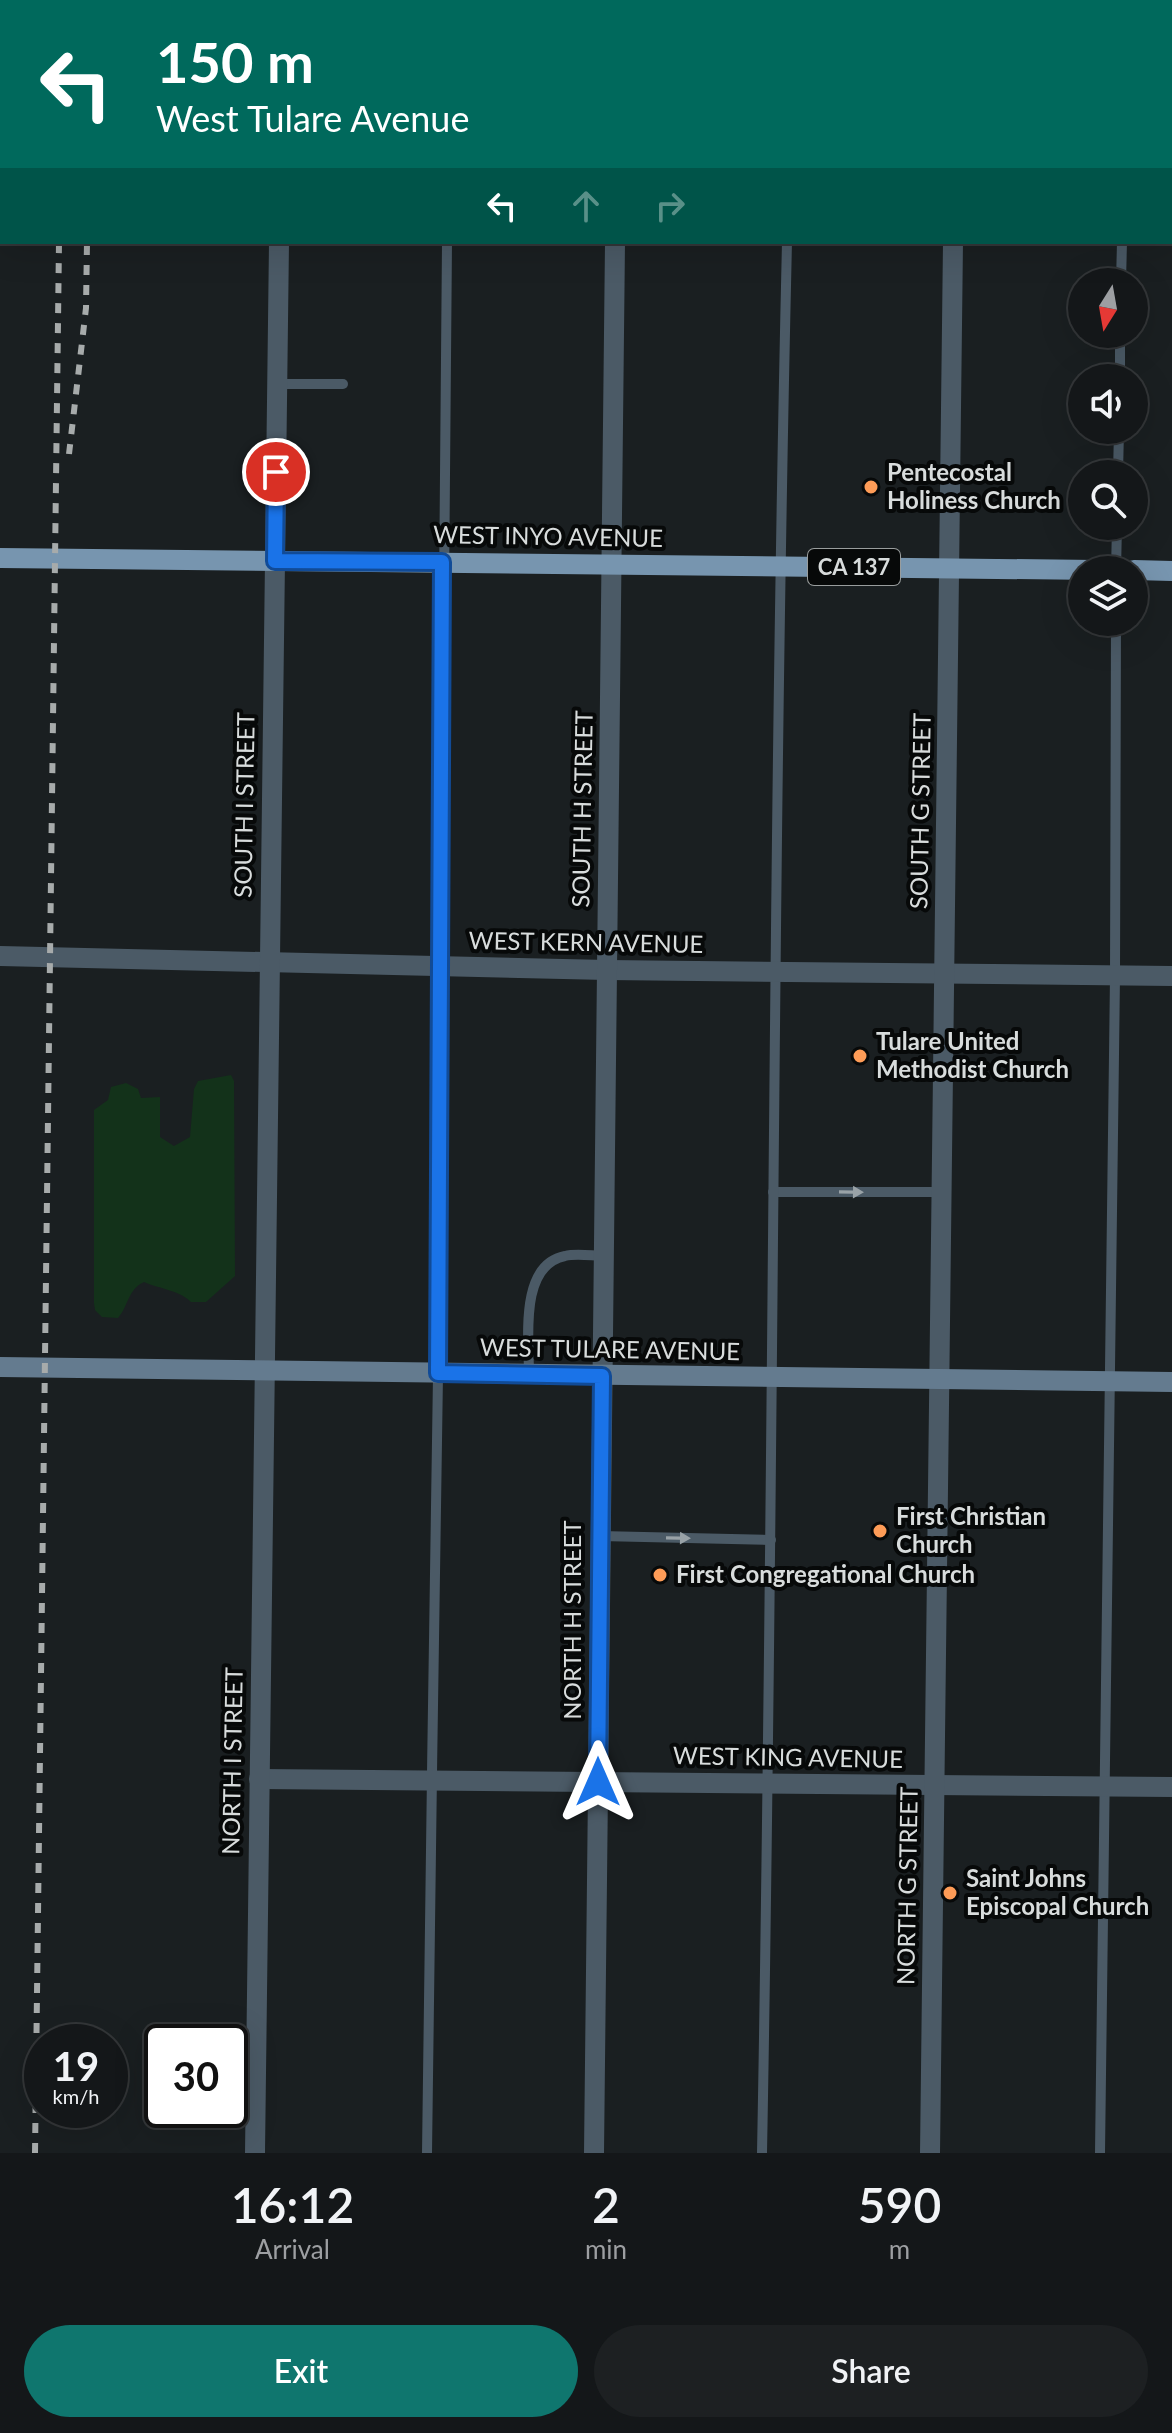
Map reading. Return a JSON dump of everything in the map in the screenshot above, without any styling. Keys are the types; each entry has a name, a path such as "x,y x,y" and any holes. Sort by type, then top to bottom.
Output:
{"main road":[{"name":"WEST INYO AVENUE","path":"0,558 1068,570"},
{"path":"1148,570 1172,571"},
{"name":"WEST TULARE AVENUE","path":"0,1367 1172,1382"}],"street":[{"name":"SOUTH I STREET","path":"264,1370 279,244"},
{"name":"SOUTH H STREET","path":"602,1376 615,244"},
{"name":"SOUTH G STREET","path":"941,1380 953,244"},
{"name":"WEST KERN AVENUE","path":"0,956 607,970 1172,976"},
{"name":"NORTH I STREET","path":"255,2153 264,1370"},
{"name":"NORTH H STREET","path":"594,2153 602,1376"},
{"name":"NORTH G STREET","path":"930,2153 941,1380"},
{"name":"WEST KING AVENUE","path":"259,1779 1172,1787"}],"lane":[{"path":"427,2153 438,1373 442,562 447,244"},
{"path":"762,2153 769,1784 779,566 787,244"},
{"path":"1121,268 1122,244"},
{"path":"277,384 343,384"},
{"path":"1100,2153 1115,976 1116,636"},
{"path":"773,1192 942,1192"},
{"path":"529,1374 530,1299 540,1270 564,1256 604,1256"},
{"path":"600,1536 771,1540"}],"green space":[{"path":"231,1075 234,1081 235,1276 206,1302 191,1302 175,1292 144,1282 131,1294 118,1318 102,1317 95,1310 94,1303 94,1110 108,1100 111,1087 126,1083 138,1089 141,1098 160,1097 160,1137 174,1146 190,1137 194,1089 198,1081"}],"railway":[{"path":"35,2153 59,244"},
{"path":"69,454 86,308 87,244"}],"place":[{"name":"Pentecostal Holiness Church","path":"871,487"},
{"name":"Tulare United Methodist Church","path":"860,1056"},
{"name":"First Christian Church","path":"880,1531"},
{"name":"First Congregational Church","path":"660,1575"},
{"name":"Saint Johns Episcopal Church","path":"950,1893"}],"route":[{"path":"276,472 275,561 442,562 438,1373 602,1376 598,1782"}]}
